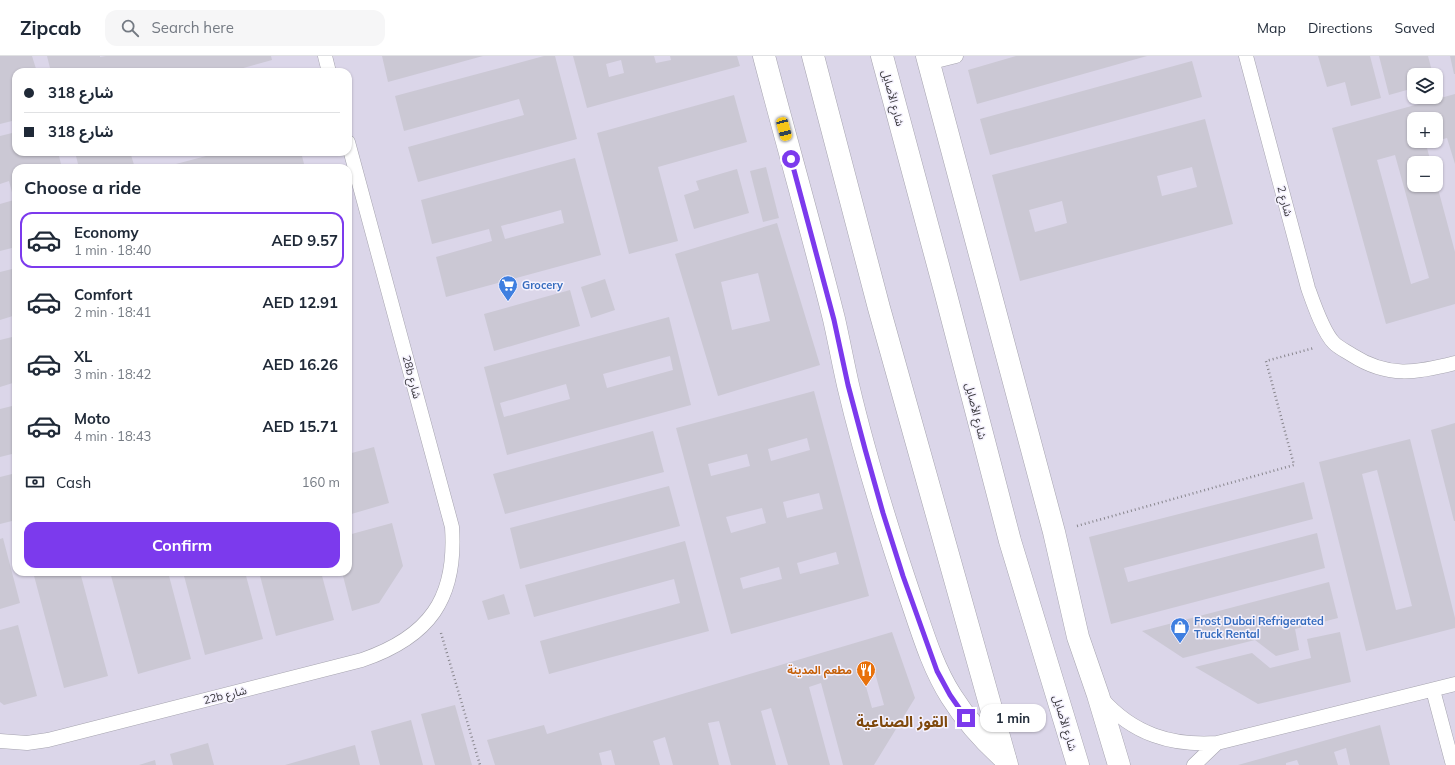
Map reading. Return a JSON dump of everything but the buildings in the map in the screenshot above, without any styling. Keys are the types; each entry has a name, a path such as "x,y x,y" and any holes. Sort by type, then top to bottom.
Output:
{"street":[{"path":"764,56 834,320 848,385 865,449 903,576 937,671 950,695 966,718 1006,762"},
{"path":"812,56 879,308 1006,762"},
{"name":"شارع الأصايل","path":"882,56 1010,541 1078,765"},
{"path":"928,60 1054,532 1078,637 1098,695 1119,765"}],"lane":[{"path":"325,56 328,68"},
{"path":"928,60 956,56"},
{"name":"شارع 2","path":"1246,56 1308,288 1322,324 1333,342"},
{"name":"28b شارع","path":"352,156 452,527 454,545 449,579 435,612"},
{"path":"1333,342 1361,361 1378,368 1395,371 1412,372 1455,363"},
{"name":"22b شارع","path":"0,741 27,743 48,740 362,660 381,653 400,643 427,622 435,612"},
{"path":"1098,695 1109,708 1122,718 1151,735 1184,743 1217,743 1455,684"},
{"path":"1433,690 1453,765"},
{"path":"1194,765 1217,743"}],"path":[{"path":"1054,532 1294,465 1266,361 1333,342"},
{"path":"435,612 480,765"}],"shaded area":[{"path":"0,56 1455,56 1455,765 0,765"}],"place":[{"name":"Grocery","path":"508,302"},
{"name":"Frost Dubai Refrigerated Truck Rental","path":"1180,644"},
{"name":"مطعم المدينة","path":"866,687"}],"district":[{"name":"القوز الصناعية","path":"902,721"}],"route":[{"path":"791,159 834,320 848,385 883,513 903,576 937,671 950,695 966,718"}]}
